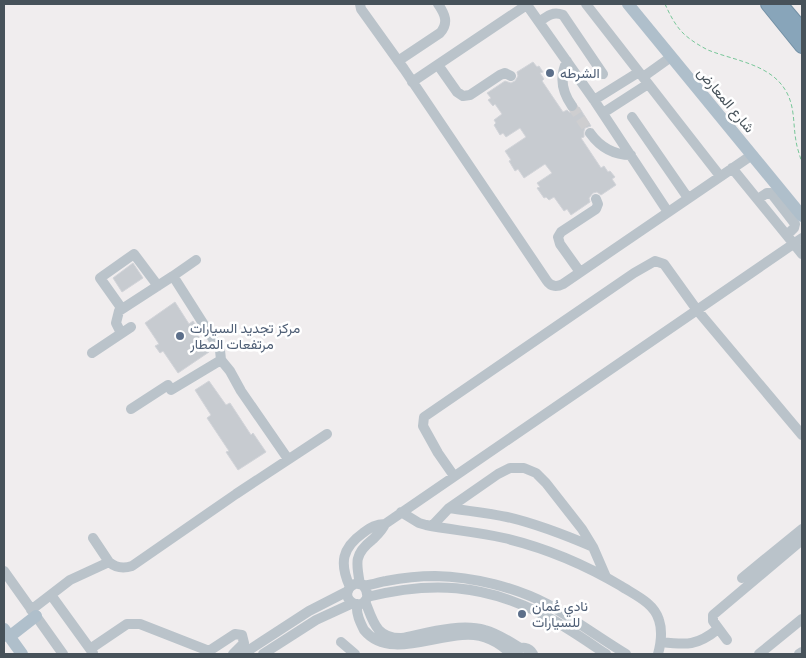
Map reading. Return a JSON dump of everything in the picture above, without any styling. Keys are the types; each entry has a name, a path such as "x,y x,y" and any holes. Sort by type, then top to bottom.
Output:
{"highway":[{"path":"768,4 802,46"},
{"path":"780,4 802,30"}],"main road":[{"name":"شارع المعارض","path":"628,4 802,216"},
{"path":"22,654 6,633 34,613"}],"street":[{"path":"360,4 361,9 549,284 554,286 560,285 580,272 752,155"},
{"path":"398,61 443,30 445,16 438,4"},
{"path":"412,82 528,4 604,113 668,212"},
{"path":"586,4 720,176"},
{"path":"539,22 553,13 563,16 603,74"},
{"path":"604,113 643,78 671,57"},
{"path":"567,61 563,71 562,84 565,95 572,106"},
{"path":"438,64 457,92 464,96 470,95 500,75 505,73 511,76"},
{"path":"594,100 643,78"},
{"path":"632,118 688,198"},
{"path":"590,133 600,145 611,152 631,155"},
{"path":"732,168 787,235 798,241 802,254"},
{"path":"580,272 560,244 558,238 561,232 596,210 598,204 596,198"},
{"path":"533,654 528,649 515,652 492,640 473,635 454,636 402,650 384,649 370,638 357,613 361,602 368,593 366,588 355,587 345,574 344,558 346,550 351,542 374,525 384,524 798,241"},
{"path":"122,309 100,278 134,254 158,286"},
{"path":"121,333 116,323 119,311 196,260"},
{"path":"454,476 423,426 424,417 634,273 655,261 664,264 697,310 802,435"},
{"path":"173,276 220,350 221,360 288,459"},
{"path":"92,353 131,326"},
{"path":"131,409 221,360"},
{"path":"93,538 108,562 120,568 135,564 327,434"},
{"path":"432,526 449,508 498,474 510,468 524,468 536,473 546,483 582,529 593,547 606,577"},
{"path":"449,508 518,520 565,535 593,547"},
{"path":"401,512 419,523 530,545 556,554 606,577 641,598 653,608 660,620 662,636 658,654"},
{"path":"742,578 802,529"},
{"path":"727,640 713,622 712,618 715,613 802,540"},
{"path":"34,613 51,595 70,580 108,562"},
{"path":"4,571 63,654"},
{"path":"243,654 303,615 355,587 424,576 446,576 490,583 529,596 547,605 626,654"},
{"path":"355,587 348,596 349,600 361,602"},
{"path":"264,654 316,620 361,602 404,589 424,587 444,587 484,592 517,603 560,624 606,654"},
{"path":"51,595 92,651 127,624 140,624 209,651 235,634 242,634 244,643 233,654"},
{"path":"759,654 802,619"},
{"path":"660,642 689,644 705,639 718,629"},
{"path":"341,642 355,654"}],"path":[{"path":"664,4 673,21 696,44 753,65 778,80 791,103 796,140 802,163"}],"building":[{"path":"533,62 543,72 540,73 544,79 542,81 563,112 567,110 573,113 579,107 591,126 585,128 584,137 581,138 601,168 604,166 615,177 612,179 616,185 601,195 597,192 593,193 589,198 590,202 571,215 567,209 564,211 554,197 549,200 546,197 544,198 537,188 540,187 537,183 552,173 545,164 524,178 518,169 515,171 509,161 511,160 505,151 526,137 520,128 506,137 503,133 500,135 494,125 496,123 494,120 502,114 495,104 493,106 488,100 491,98 487,93 505,81 511,83 515,81 518,76 517,72"},
{"path":"133,263 143,278 122,292 113,278"},
{"path":"175,302 189,324 193,321 197,327 194,329 209,352 178,373 163,351 160,353 155,346 159,344 145,323"},
{"path":"209,381 226,405 230,403 251,435 253,433 266,452 238,470 226,452 229,451 207,418 211,415 195,390"}],"tunnel":[{"path":"572,106 590,133"}],"place":[{"name":"الشرطه","path":"550,73"},
{"name":"مركز تجديد السيارات مرتفعات المطار","path":"180,336"},
{"name":"نادي عُمان للسيارات","path":"522,614"}]}
